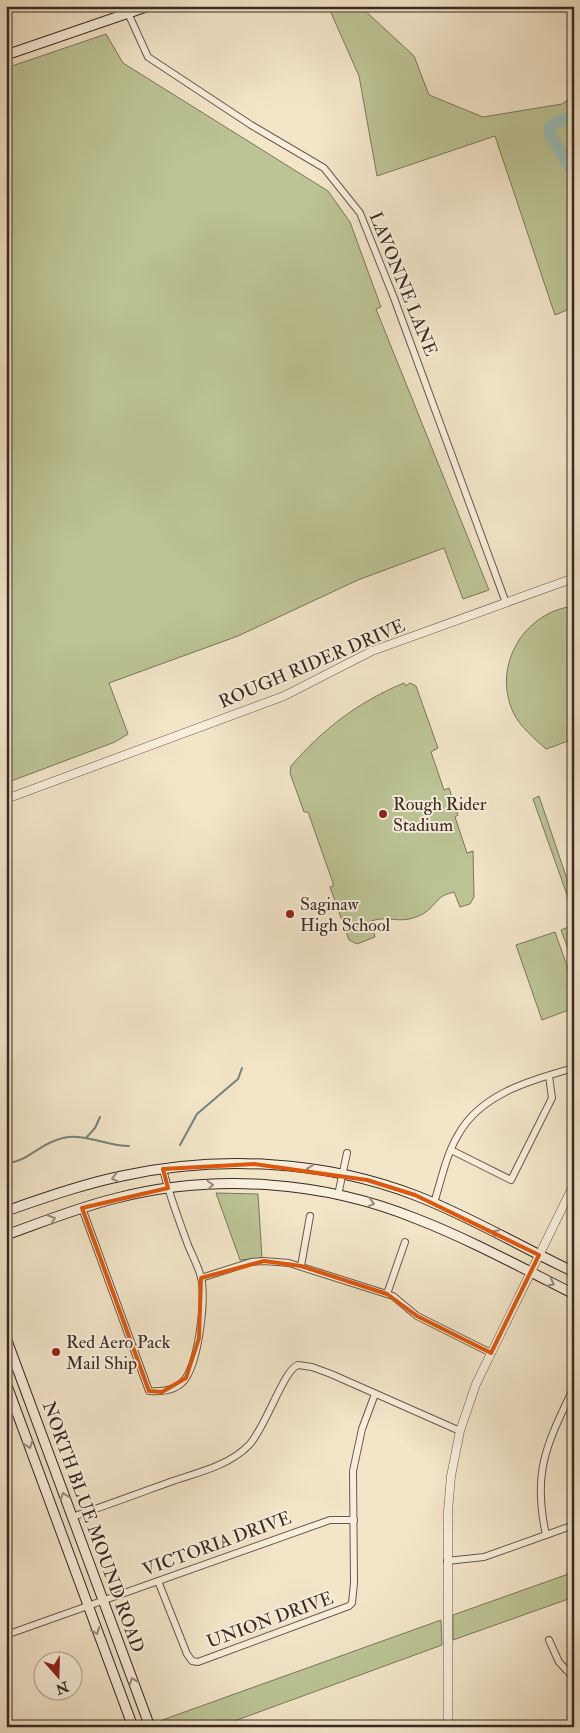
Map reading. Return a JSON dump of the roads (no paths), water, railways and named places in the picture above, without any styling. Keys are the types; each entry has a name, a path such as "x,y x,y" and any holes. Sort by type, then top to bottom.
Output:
{"main road":[{"path":"6,55 149,6"},
{"path":"6,1212 102,1181 163,1169 202,1165 254,1164 301,1168 342,1175 393,1188 434,1203 574,1272"},
{"path":"6,1235 82,1208 117,1198 168,1188 213,1185 260,1185 310,1190 373,1204 416,1218 574,1294"},
{"name":"NORTH BLUE MOUND ROAD","path":"6,1338 150,1727"},
{"name":"NORTH BLUE MOUND ROAD","path":"6,1383 87,1607 133,1727"}],"street":[{"name":"LAVONNE LANE","path":"128,13 148,57 251,125 324,168 360,213 394,298 506,603"},
{"name":"ROUGH RIDER DRIVE","path":"6,799 284,696 372,652 574,578"},
{"path":"434,1203 451,1150 465,1124 486,1102 505,1092 574,1068"},
{"path":"451,1150 511,1180 552,1098 549,1076"},
{"path":"338,1195 347,1153"},
{"path":"82,1208 148,1391 162,1392 175,1387 186,1378 199,1338 202,1298 201,1278 168,1188 163,1169"},
{"path":"448,1727 447,1561 451,1476 460,1431 476,1384 574,1184"},
{"path":"301,1266 310,1216"},
{"path":"386,1294 405,1242"},
{"path":"201,1278 237,1266 264,1261 301,1266 386,1294 398,1300 417,1316 491,1353"},
{"path":"72,1517 198,1472 236,1455 259,1434 288,1372 294,1366 312,1367 460,1431"},
{"path":"546,1535 540,1496 541,1467 549,1442 574,1387"},
{"name":"UNION DRIVE","path":"158,1580 189,1658 198,1662 224,1654 300,1623 349,1606 354,1596 353,1471 362,1429 375,1394"},
{"name":"VICTORIA DRIVE","path":"6,1635 330,1520 354,1520"},
{"path":"447,1561 484,1557 574,1525"},
{"path":"549,1640 559,1662 574,1678"}],"waterway":[{"path":"574,115 550,126 550,134 574,174"},
{"path":"180,1145 197,1114 238,1079 242,1068"},
{"path":"86,1138 95,1128 100,1117"},
{"path":"6,1163 20,1160 47,1144 63,1138 80,1137 129,1146"}],"place":[{"name":"Rough Rider Stadium","path":"383,814"},
{"name":"Saginaw High School","path":"290,914"},
{"name":"Red Aero Pack Mail Ship","path":"56,1352"}]}
